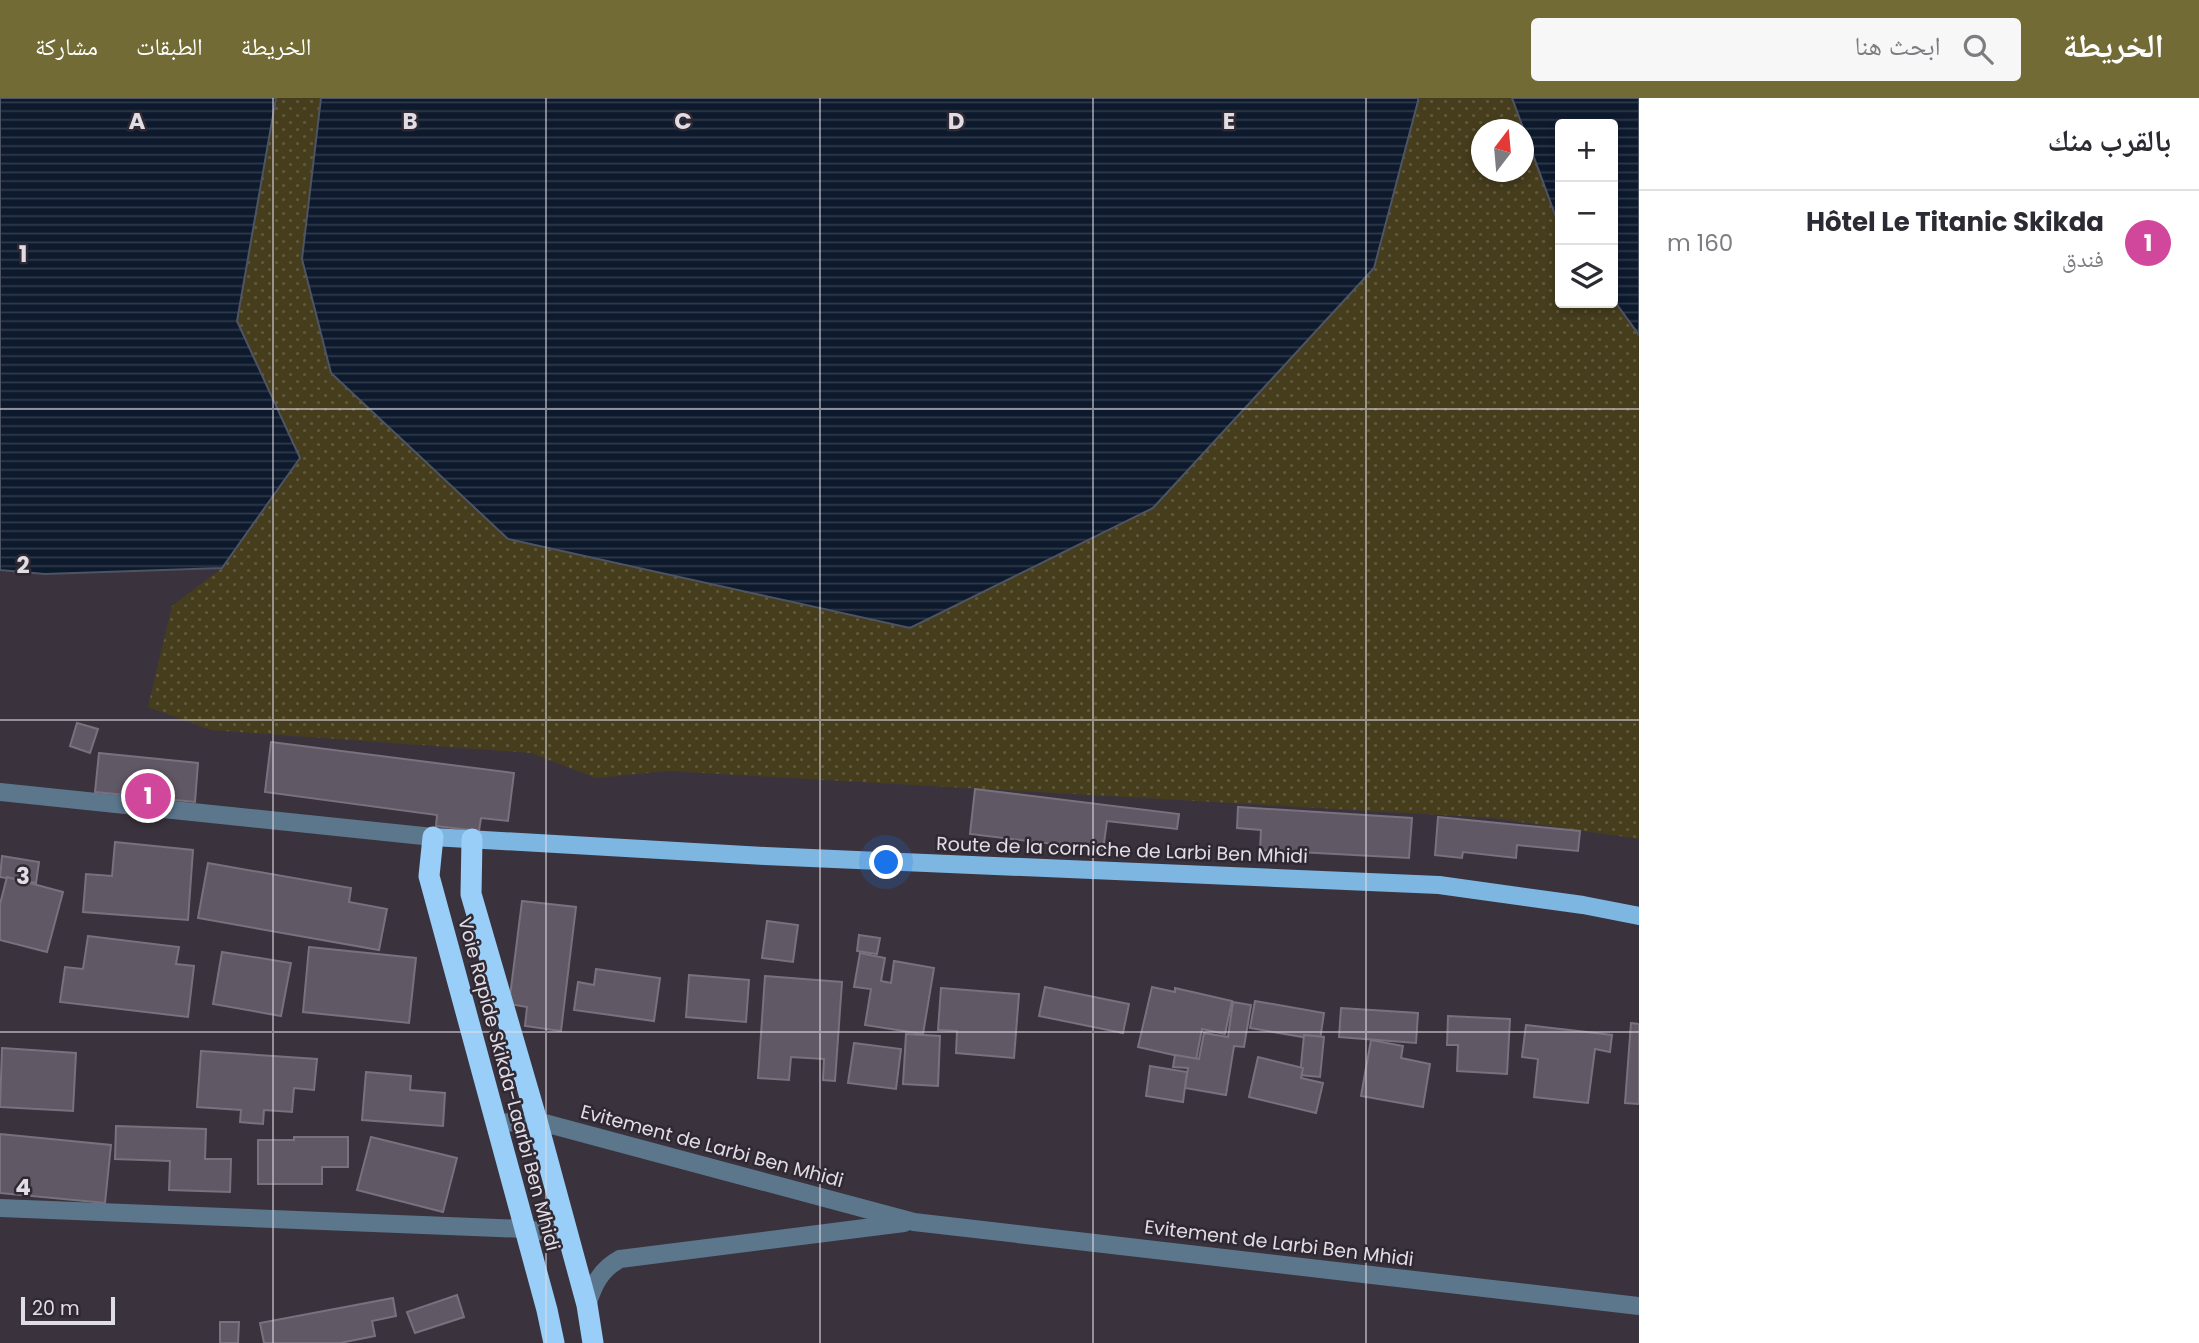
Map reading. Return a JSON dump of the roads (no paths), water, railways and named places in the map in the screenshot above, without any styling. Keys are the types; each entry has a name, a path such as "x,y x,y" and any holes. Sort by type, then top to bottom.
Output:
{"highway":[{"name":"Voie Rapide Skikda-Laarbi Ben Mhidi","path":"433,837 429,876 554,1343"},
{"name":"Voie Rapide Skikda-Laarbi Ben Mhidi","path":"472,839 471,894 568,1235 587,1305 593,1343"}],"main road":[{"name":"Route de la corniche de Larbi Ben Mhidi","path":"433,837 765,856 1439,885 1583,905 1639,916"}],"street":[{"path":"0,792 433,837"},
{"name":"Evitement de Larbi Ben Mhidi","path":"497,1124 537,1121 915,1222 1639,1306"},
{"path":"0,1208 524,1229 568,1235"},
{"name":"Evitement de Larbi Ben Mhidi","path":"587,1305 595,1282 607,1267 620,1259 915,1222"}],"water":[{"path":"0,98 276,98 237,321 300,458 222,568 45,574 0,570"},
{"path":"321,98 1418,98 1418,101 1374,268 1153,508 910,628 508,539 331,373 302,259"},
{"path":"1512,98 1639,98 1639,335 1618,306 1618,119 1555,119 1555,214 1534,158 1534,119 1520,119"}],"place":[{"name":"Hôtel Le Titanic Skikda","path":"148,796"}]}
